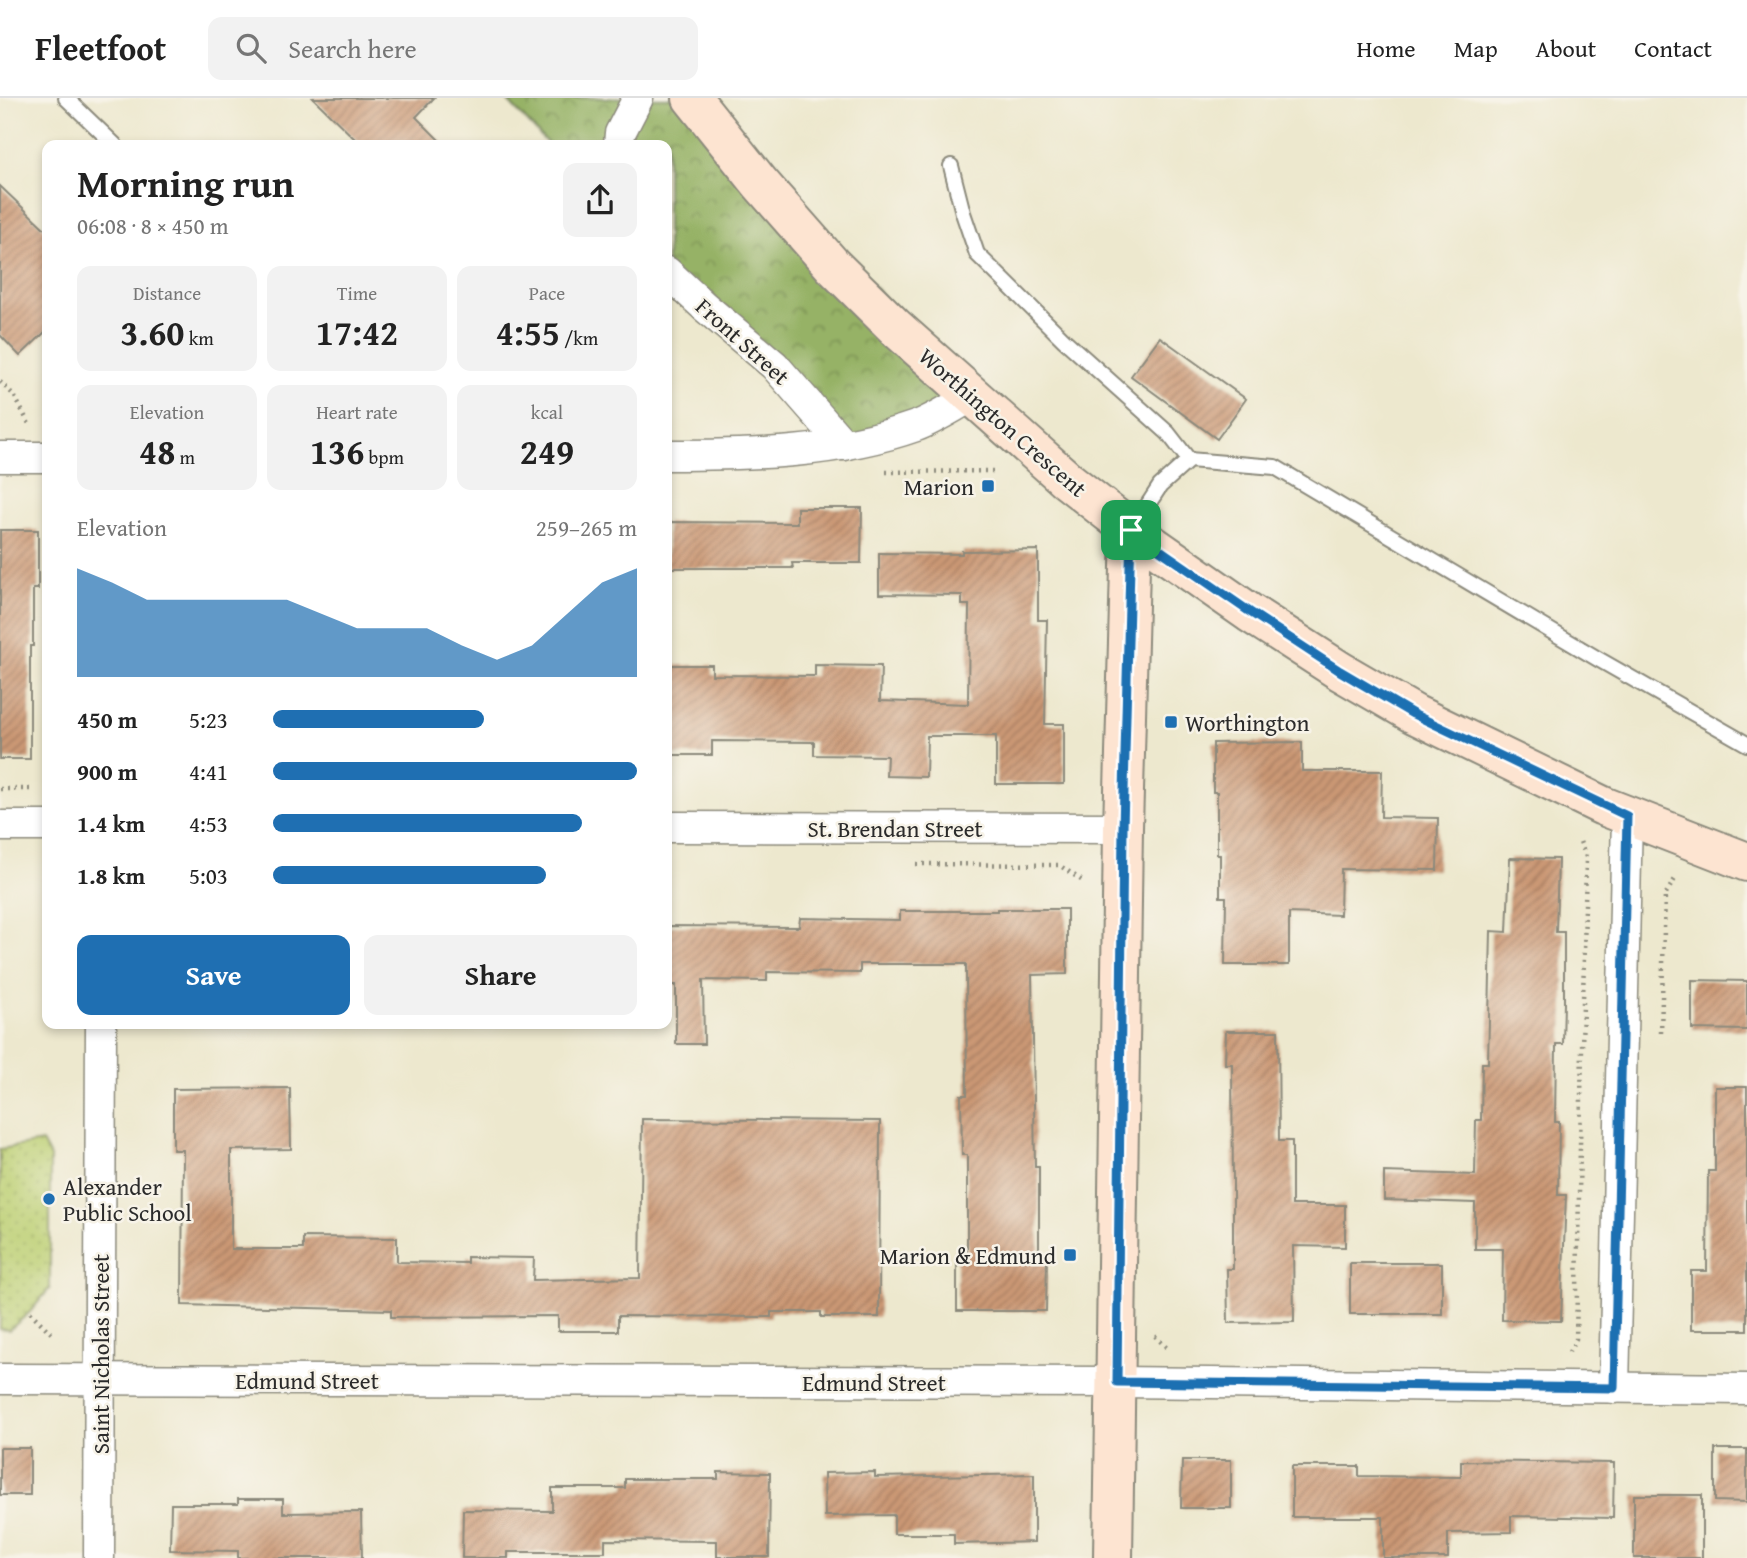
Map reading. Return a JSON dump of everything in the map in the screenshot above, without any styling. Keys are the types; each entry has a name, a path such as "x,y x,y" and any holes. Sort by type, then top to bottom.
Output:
{"street":[{"path":"619,140 638,98"},
{"name":"Worthington Crescent","path":"692,98 760,183 833,266 895,327 1067,480 1131,530 1261,620 1413,714 1627,816 1747,862"},
{"name":"Front Street","path":"672,277 774,365 844,445"},
{"path":"672,455 742,455 844,445 917,425 973,396"},
{"path":"1113,1558 1123,828 1131,530"},
{"path":"1614,1388 1627,816"},
{"path":"0,825 42,826"},
{"name":"St. Brendan Street","path":"672,827 1123,828"},
{"name":"Saint Nicholas Street","path":"99,1558 101,1029"},
{"name":"Edmund Street","path":"0,1380 1117,1382 1747,1389"}],"lane":[{"path":"66,98 110,140"},
{"path":"951,166 977,254 1064,340 1168,433 1189,460"},
{"path":"1131,530 1160,486 1189,460 1275,467 1598,659 1747,744"}],"path":[{"path":"0,382 14,395 23,453"},
{"path":"0,789 35,789"},
{"path":"1569,1352 1576,1339 1586,885 1586,857 1579,839"},
{"path":"910,864 1059,865 1085,882"},
{"path":"1661,1033 1665,895 1675,879"},
{"path":"30,1312 54,1336"}],"green space":[{"path":"505,98 696,98 973,392 839,444 672,280 672,140 544,140"},
{"path":"42,1142 50,1157 50,1288 30,1312 9,1330 0,1329 0,1149"}],"building":[{"path":"313,98 434,98 416,117 439,140 356,140"},
{"path":"0,186 42,226 42,335 20,356 0,335"},
{"path":"1160,337 1246,399 1217,439 1131,376"},
{"path":"797,508 862,508 861,563 792,563 793,568 672,568 672,522 797,523"},
{"path":"0,530 38,530 38,589 33,589 33,646 30,646 30,759 0,759"},
{"path":"1038,550 1038,620 1047,620 1045,724 1064,724 1064,784 996,784 996,736 927,736 926,777 886,776 887,756 814,755 814,742 712,741 712,755 672,755 672,665 712,665 712,675 815,676 815,665 881,666 880,701 968,704 969,605 962,605 962,595 879,594 879,553 962,554 962,551"},
{"path":"1302,742 1302,771 1382,771 1381,817 1438,818 1437,870 1341,869 1340,915 1289,913 1289,965 1225,965 1226,897 1220,897 1217,792 1213,792 1213,743"},
{"path":"1510,858 1558,859 1556,932 1564,932 1564,1003 1563,1044 1556,1044 1555,1122 1559,1122 1558,1195 1566,1195 1561,1321 1502,1320 1503,1249 1475,1249 1475,1203 1384,1200 1384,1172 1475,1175 1476,1120 1481,1120 1482,1063 1488,1063 1491,931 1507,932"},
{"path":"1067,909 1067,974 1032,975 1035,1167 1039,1167 1039,1257 1047,1257 1046,1311 957,1311 957,1256 967,1256 967,1155 962,1155 961,1095 967,1095 966,964 860,964 860,973 767,972 767,981 703,980 704,1044 676,1044 672,926 799,927 800,918 900,920 900,911"},
{"path":"1692,980 1747,981 1747,1030 1692,1029"},
{"path":"1226,1031 1278,1031 1279,1141 1292,1141 1292,1205 1345,1205 1345,1247 1293,1246 1294,1322 1228,1323 1227,1269 1233,1269 1233,1185 1232,1064 1225,1064"},
{"path":"1715,1087 1747,1087 1747,1330 1691,1330 1691,1271 1707,1271 1708,1171 1715,1171"},
{"path":"290,1088 291,1149 231,1150 231,1249 303,1249 303,1237 397,1238 397,1262 467,1263 467,1257 534,1258 533,1280 640,1278 642,1119 880,1121 879,1317 821,1317 821,1312 771,1312 771,1317 618,1316 618,1331 558,1331 558,1316 391,1317 391,1310 182,1305 183,1150 173,1150 173,1089"},
{"path":"1350,1263 1442,1263 1442,1314 1350,1314"},
{"path":"0,1448 30,1448 30,1495 0,1495"},
{"path":"1715,1449 1747,1449 1747,1502 1715,1501"},
{"path":"1182,1460 1231,1460 1231,1508 1181,1508"},
{"path":"1461,1461 1614,1463 1613,1518 1511,1516 1511,1532 1448,1533 1448,1558 1383,1558 1383,1517 1292,1517 1292,1466 1359,1466 1359,1476 1461,1477"},
{"path":"718,1472 770,1473 769,1557 717,1557 717,1541 605,1540 605,1552 508,1552 508,1558 462,1558 463,1510 552,1511 552,1488 625,1488 625,1479 718,1479"},
{"path":"875,1472 875,1477 1034,1474 1034,1542 954,1544 954,1534 894,1534 894,1515 825,1516 824,1473"},
{"path":"1634,1495 1702,1495 1702,1558 1634,1558"},
{"path":"238,1499 283,1499 283,1513 361,1512 362,1558 238,1558 238,1551 170,1550 171,1504 238,1504"}],"place":[{"name":"Marion","path":"988,486"},
{"name":"Worthington","path":"1171,722"},
{"name":"Alexander Public School","path":"49,1199"},
{"name":"Marion & Edmund","path":"1070,1255"}],"route":[{"path":"1131,530 1340,671 1413,714 1627,816 1614,1388 1117,1382 1123,828 1131,530"}]}
